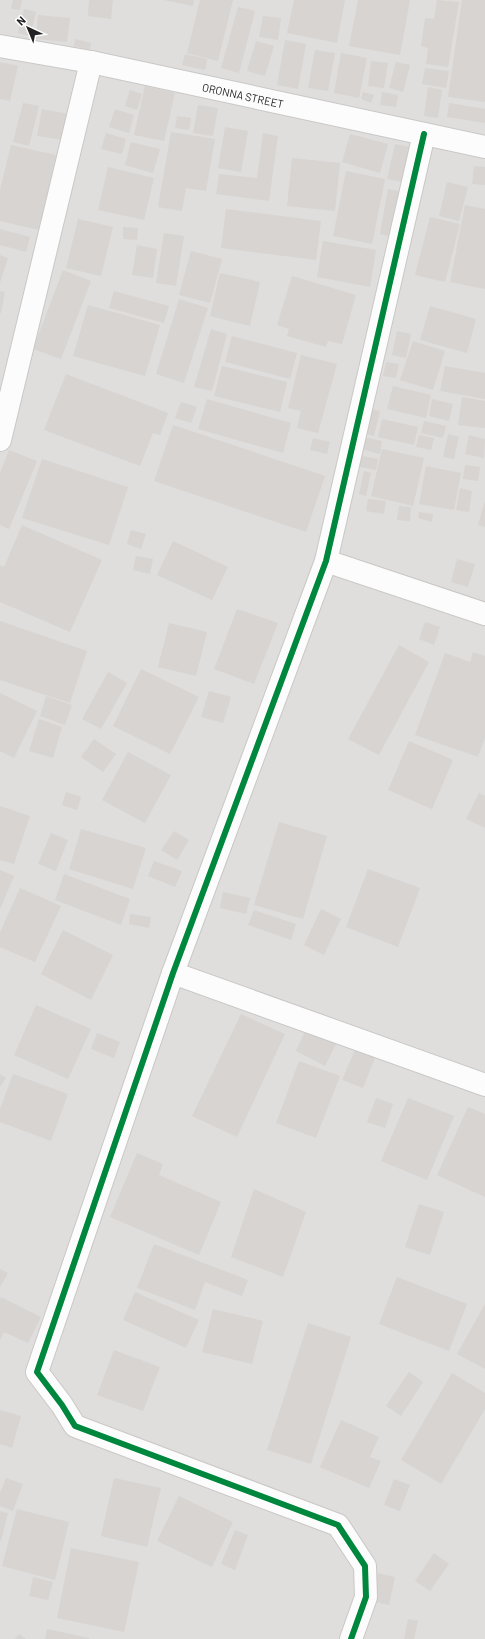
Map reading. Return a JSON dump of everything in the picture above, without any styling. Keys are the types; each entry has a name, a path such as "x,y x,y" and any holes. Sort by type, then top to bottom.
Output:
{"street":[{"name":"ORONNA STREET","path":"0,46 91,62 485,147"},
{"path":"0,440 91,62"},
{"path":"351,1639 366,1597 365,1566 338,1525 75,1426 37,1372 173,973 326,560 424,134"},
{"path":"326,560 485,614"},
{"path":"173,973 485,1085"}],"shaded area":[{"path":"0,0 485,0 485,1639 0,1639"}],"building":[{"path":"13,0 22,0 20,10 11,9"},
{"path":"89,0 113,0 111,19 88,16"},
{"path":"164,0 194,0 193,6"},
{"path":"200,0 233,0 218,61 187,53"},
{"path":"294,0 345,0 337,43 287,33"},
{"path":"358,0 410,0 400,55 349,46"},
{"path":"437,0 459,2 448,67 426,64 428,48 421,46 425,18 434,19"},
{"path":"462,0 485,0 485,102 448,97"},
{"path":"238,7 255,11 239,73 221,68"},
{"path":"24,9 36,12 30,36 18,33"},
{"path":"38,15 70,18 67,42 36,39"},
{"path":"263,16 281,18 278,40 259,37"},
{"path":"75,39 91,43 90,50 74,46"},
{"path":"285,40 306,44 298,89 277,85"},
{"path":"256,41 274,46 265,76 247,71"},
{"path":"315,50 335,53 328,91 308,88"},
{"path":"341,53 367,58 359,98 334,93"},
{"path":"185,54 207,59 205,70 182,65"},
{"path":"371,61 388,63 384,88 368,86"},
{"path":"0,62 18,66 10,101 0,99"},
{"path":"396,62 410,65 403,92 389,88"},
{"path":"425,68 449,71 446,88 422,84"},
{"path":"145,86 175,93 164,141 134,135"},
{"path":"428,87 442,90 438,118 424,116"},
{"path":"130,90 142,94 137,110 125,106"},
{"path":"363,92 374,95 371,103 361,99"},
{"path":"382,92 398,95 396,107 380,105"},
{"path":"23,103 39,106 29,146 13,142"},
{"path":"449,103 485,109 485,123 447,117"},
{"path":"198,105 218,108 213,136 193,133"},
{"path":"42,109 68,114 63,140 37,136"},
{"path":"115,109 134,115 129,133 109,127"},
{"path":"177,116 191,118 189,130 175,128"},
{"path":"225,127 248,131 241,172 218,168"},
{"path":"171,132 215,139 206,191 186,188 182,211 158,207"},
{"path":"106,133 126,139 122,154 101,149"},
{"path":"263,133 278,136 269,201 216,194 219,174 257,178"},
{"path":"350,134 388,144 380,173 342,162"},
{"path":"131,142 160,149 153,173 125,165"},
{"path":"395,144 410,147 402,182 387,179"},
{"path":"11,145 56,155 39,230 0,221 0,190"},
{"path":"292,158 340,163 335,211 287,206"},
{"path":"474,166 485,167 485,185 472,184"},
{"path":"108,167 154,178 144,220 98,210"},
{"path":"346,171 385,179 372,244 333,236"},
{"path":"447,182 468,187 459,221 439,216"},
{"path":"388,189 402,192 393,237 380,234"},
{"path":"465,205 485,209 485,289 450,282"},
{"path":"226,209 321,221 316,260 221,248"},
{"path":"430,217 460,224 445,282 415,275"},
{"path":"78,219 113,227 101,276 66,268"},
{"path":"123,227 138,228 137,240 123,239"},
{"path":"0,229 30,237 26,252 0,245"},
{"path":"164,233 184,236 176,286 156,283"},
{"path":"323,241 376,250 370,287 317,277"},
{"path":"137,245 157,249 153,278 132,275"},
{"path":"191,251 222,259 210,303 179,295"},
{"path":"0,255 8,258 0,283"},
{"path":"63,270 91,281 61,359 33,349"},
{"path":"220,273 260,282 250,326 210,316"},
{"path":"292,276 356,295 342,344 328,341 326,347 287,336 289,329 277,325"},
{"path":"0,291 5,292 1,313 0,313"},
{"path":"114,291 169,306 164,323 109,308"},
{"path":"179,299 208,308 184,383 156,374"},
{"path":"88,305 160,325 145,376 73,356"},
{"path":"430,306 476,319 467,353 420,340"},
{"path":"211,329 227,334 212,391 194,387"},
{"path":"397,331 411,334 406,358 392,355"},
{"path":"232,336 297,353 290,379 225,362"},
{"path":"413,341 445,351 433,390 400,380"},
{"path":"301,355 337,364 318,433 297,428 301,411 288,408"},
{"path":"386,362 399,364 396,378 383,376"},
{"path":"222,366 287,382 280,412 214,396"},
{"path":"445,366 485,373 485,399 440,391"},
{"path":"66,374 168,413 160,435 153,433 140,466 44,430"},
{"path":"393,386 431,395 426,418 387,409"},
{"path":"462,397 485,401 485,428 458,425"},
{"path":"207,399 291,423 283,453 198,429"},
{"path":"432,399 453,404 449,421 429,416"},
{"path":"181,402 197,407 191,423 175,418"},
{"path":"371,409 380,411 374,436 366,434"},
{"path":"382,419 418,427 414,445 378,437"},
{"path":"424,421 446,426 443,438 421,433"},
{"path":"173,425 325,476 306,532 154,481"},
{"path":"448,434 459,437 454,459 443,457"},
{"path":"419,435 434,438 431,450 416,447"},
{"path":"469,435 485,439 484,458 465,454"},
{"path":"363,437 382,441 380,454 361,449"},
{"path":"313,438 330,442 327,454 310,450"},
{"path":"382,449 424,458 413,506 371,496"},
{"path":"9,450 37,461 9,529 0,525 0,473"},
{"path":"357,455 378,459 376,470 355,466"},
{"path":"42,459 128,487 109,545 22,518"},
{"path":"465,465 480,467 478,481 463,479"},
{"path":"426,466 461,473 454,510 419,504"},
{"path":"364,471 371,473 366,496 359,494"},
{"path":"460,488 472,491 469,512 456,510"},
{"path":"368,499 386,501 384,514 366,511"},
{"path":"485,501 485,527 478,525"},
{"path":"399,506 411,507 410,521 397,520"},
{"path":"419,512 433,514 432,522 418,518"},
{"path":"22,525 102,560 70,632 0,602 0,565 4,567"},
{"path":"131,530 146,534 141,549 127,544"},
{"path":"173,541 228,567 212,600 157,575"},
{"path":"136,556 153,559 150,574 133,570"},
{"path":"457,559 475,564 468,587 451,582"},
{"path":"237,609 278,623 254,684 214,669"},
{"path":"0,621 87,651 70,703 0,680"},
{"path":"425,622 440,627 434,645 419,639"},
{"path":"169,623 207,632 196,676 158,667"},
{"path":"399,645 429,662 379,755 348,739"},
{"path":"473,652 485,656 485,738 478,757 415,735 445,653 470,662"},
{"path":"141,669 199,697 170,754 113,726"},
{"path":"108,672 127,683 101,729 82,719"},
{"path":"209,691 231,697 223,723 201,717"},
{"path":"0,693 37,711 14,758 0,751"},
{"path":"46,696 72,705 65,725 40,716"},
{"path":"39,719 62,727 53,758 29,751"},
{"path":"94,739 116,754 103,772 81,757"},
{"path":"409,741 453,760 432,809 388,790"},
{"path":"128,752 171,775 145,823 102,800"},
{"path":"66,792 81,797 77,810 62,805"},
{"path":"479,793 485,796 485,828 466,819"},
{"path":"0,806 30,816 14,864 0,860"},
{"path":"279,822 327,836 303,919 254,905"},
{"path":"81,829 146,848 133,889 69,869"},
{"path":"174,831 189,840 177,860 161,850"},
{"path":"51,833 68,840 56,871 38,864"},
{"path":"154,861 182,871 175,887 148,876"},
{"path":"368,869 420,888 398,947 346,927"},
{"path":"0,870 14,876 0,909"},
{"path":"64,874 130,899 121,925 55,900"},
{"path":"20,888 61,906 35,962 0,947 0,932"},
{"path":"223,892 250,898 246,914 220,908"},
{"path":"321,909 341,919 324,955 304,945"},
{"path":"254,910 296,924 291,940 248,925"},
{"path":"130,914 151,917 149,928 129,924"},
{"path":"63,930 113,955 91,1000 41,974"},
{"path":"36,1005 91,1029 68,1079 14,1055"},
{"path":"241,1014 285,1034 237,1137 192,1116"},
{"path":"306,1029 336,1044 325,1066 296,1051"},
{"path":"97,1033 120,1042 114,1058 91,1049"},
{"path":"357,1045 377,1053 363,1088 342,1080"},
{"path":"299,1061 340,1076 316,1138 276,1123"},
{"path":"0,1074 6,1078 0,1087"},
{"path":"13,1074 68,1094 51,1141 0,1122 0,1109"},
{"path":"376,1098 393,1104 385,1128 367,1122"},
{"path":"408,1098 454,1116 427,1180 381,1161"},
{"path":"468,1107 485,1114 485,1197 437,1175"},
{"path":"137,1153 163,1164 159,1175 221,1202 199,1255 110,1217"},
{"path":"254,1189 306,1212 283,1277 231,1257"},
{"path":"419,1204 444,1212 430,1255 405,1247"},
{"path":"154,1244 248,1280 242,1296 205,1282 195,1310 137,1288"},
{"path":"0,1269 8,1273 0,1287"},
{"path":"397,1277 467,1304 449,1351 379,1324"},
{"path":"135,1292 199,1320 186,1348 123,1320"},
{"path":"1,1297 41,1317 28,1343 4,1332 0,1340"},
{"path":"485,1304 485,1369 457,1354"},
{"path":"213,1309 263,1321 252,1364 202,1352"},
{"path":"308,1323 351,1337 311,1464 267,1450"},
{"path":"114,1350 160,1367 143,1411 97,1395"},
{"path":"409,1372 423,1382 401,1416 386,1406"},
{"path":"452,1373 485,1393 485,1409 441,1484 401,1460"},
{"path":"0,1410 21,1416 12,1448 0,1444"},
{"path":"341,1420 379,1437 370,1457 381,1461 369,1488 320,1467"},
{"path":"6,1478 23,1484 13,1511 0,1506 0,1493"},
{"path":"114,1478 161,1488 147,1547 101,1536"},
{"path":"394,1479 410,1485 400,1511 384,1505"},
{"path":"179,1496 233,1522 212,1567 157,1541"},
{"path":"17,1509 69,1522 55,1580 2,1566"},
{"path":"0,1511 8,1513 1,1541 0,1541"},
{"path":"235,1530 248,1535 235,1570 221,1564"},
{"path":"71,1548 139,1562 124,1632 57,1618"},
{"path":"434,1553 449,1564 430,1591 415,1581"},
{"path":"377,1573 395,1577 389,1605 371,1601"},
{"path":"33,1577 53,1582 48,1600 29,1596"},
{"path":"408,1619 418,1621 414,1639 404,1639"},
{"path":"47,1629 89,1638 89,1639 45,1639"},
{"path":"19,1634 26,1639 15,1639"}],"cycle path":[{"path":"351,1639 366,1597 365,1566 338,1525 75,1426 62,1405 37,1372 173,973 326,561 424,134"}]}
